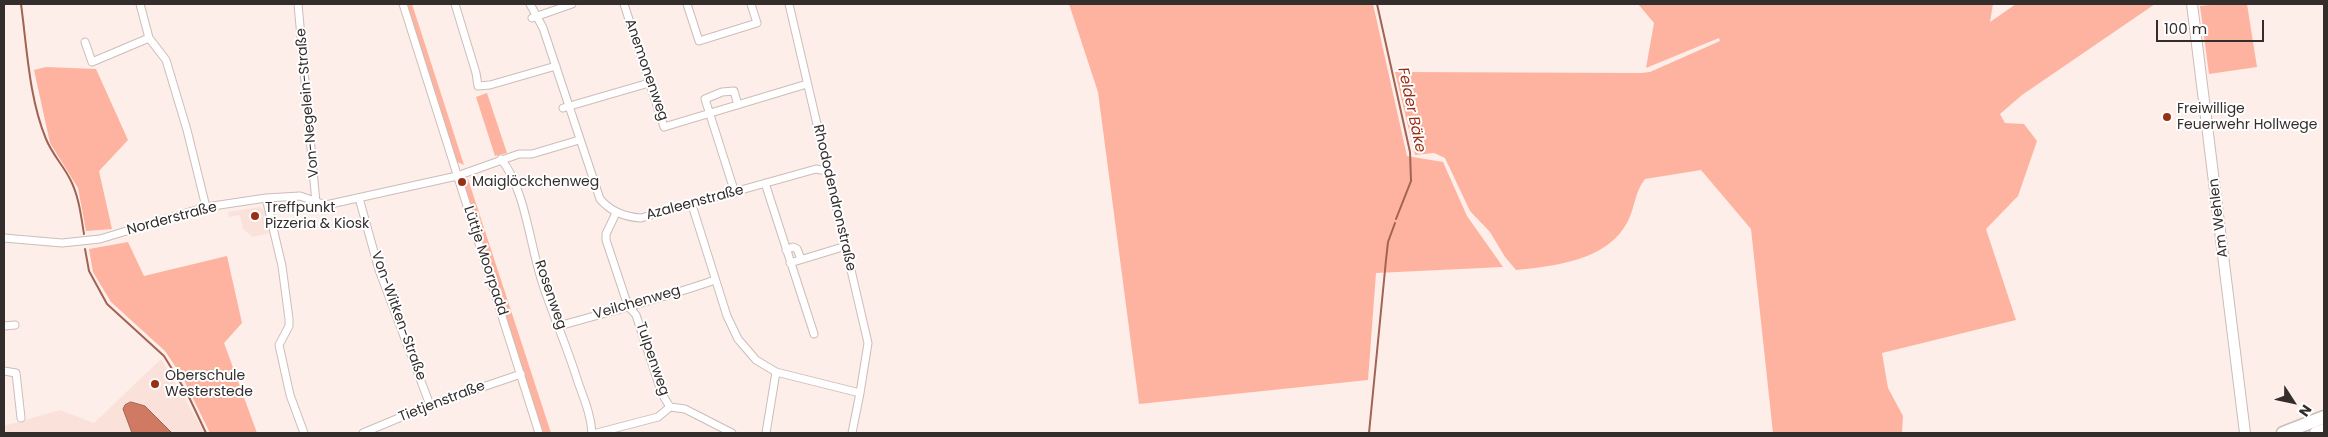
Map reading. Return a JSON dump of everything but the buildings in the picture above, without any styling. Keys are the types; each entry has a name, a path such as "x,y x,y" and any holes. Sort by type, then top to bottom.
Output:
{"highway":[{"path":"2283,433 2324,417"},
{"path":"2316,433 2324,430"}],"street":[{"path":"140,4 148,38 166,60 187,130 206,207"},
{"name":"Von-Negelein-Straße","path":"298,4 316,203"},
{"name":"Lüttje Moorpadd","path":"403,4 539,433"},
{"path":"455,4 478,86 490,85 556,66"},
{"name":"Azaleenstraße","path":"530,4 556,66 565,107 600,199 607,207 631,218 641,218 816,169 821,170"},
{"path":"535,17 572,4"},
{"name":"Anemonenweg","path":"624,4 664,127 710,113"},
{"path":"687,4 699,41 757,23 751,4"},
{"name":"Rhododendronstraße","path":"789,4 868,343 852,433"},
{"name":"Am Wehlen","path":"2192,4 2245,433"},
{"path":"86,42 92,62 148,38"},
{"path":"565,107 649,83"},
{"path":"710,113 807,84"},
{"path":"735,193 705,99 722,92 734,91 738,105"},
{"path":"457,176 501,159 519,154 532,154 579,140"},
{"name":"Rosenweg","path":"501,159 509,168 525,215 543,284 591,420 592,433"},
{"name":"Norderstraße","path":"4,238 76,243 94,240 206,207 266,198 300,196 326,205 457,176"},
{"path":"765,183 814,334"},
{"path":"266,198 282,266 289,319 289,326 279,345 290,395 304,433"},
{"name":"Von-Witken-Straße","path":"359,198 379,270 430,405"},
{"path":"692,205 715,280 738,339 756,360 776,372 860,393"},
{"name":"Tulpenweg","path":"616,212 606,240 628,306 636,314 662,394 670,407 685,409 732,433"},
{"path":"790,263 846,246"},
{"path":"786,250 793,247 798,249 801,259"},
{"name":"Veilchenweg","path":"559,326 628,306 644,304 715,280"},
{"path":"4,326 15,325"},
{"path":"4,371 16,373 21,418"},
{"path":"766,433 776,372"},
{"name":"Tietjenstraße","path":"363,433 430,405 521,374"},
{"path":"597,433 658,417 670,407"}],"shaded area":[{"path":"407,4 412,4 464,165 457,162"},
{"path":"1069,4 1373,4 1407,156 1443,162 1467,216 1503,267 1376,273 1368,380 1139,404 1098,92"},
{"path":"1638,4 1993,4 1990,22 2016,4 2155,4 2022,95 2000,114 2005,123 2024,124 2037,141 2018,196 1986,229 2016,320 1882,353 1888,388 1903,416 1902,433 1773,433 1751,229 1701,170 1645,179 1639,189 1628,221 1619,234 1594,253 1563,263 1516,270 1505,257 1490,232 1470,211 1445,158 1434,153 1415,155 1395,72 1641,73 1650,72 1720,41 1719,38 1646,68 1654,23"},
{"path":"2247,4 2257,67 2209,74 2200,6"},
{"path":"46,67 96,69 128,140 99,171 112,229 86,231 78,188 50,143 34,70"},
{"path":"487,93 507,153 495,156 476,97"},
{"path":"468,179 551,433 543,433 463,180"},
{"path":"260,207 265,211 269,233 253,237 243,229 240,215 229,217 228,212"},
{"path":"128,242 144,276 227,256 242,323 224,343 257,433 210,433 183,378 165,351 111,302 93,272 89,249"},
{"name":"Oberschule Westerstede","path":"161,359 205,433 4,433 4,426 60,410 94,423"},
{"path":"131,402 145,406 172,433 132,433 123,409 125,405"}],"waterway":[{"path":"21,4 29,73 40,123 48,144 76,192 84,234"},
{"name":"Felder Bäke","path":"1377,4 1410,152 1411,181 1396,219"},
{"name":"Felder Bäke","path":"1369,433 1388,242 1395,223"},
{"path":"85,249 89,271 107,304 164,356 188,395 206,433"}],"place":[{"name":"Freiwillige Feuerwehr Hollwege","path":"2167,117"},
{"name":"Maiglöckchenweg","path":"462,182"},
{"name":"Treffpunkt Pizzeria & Kiosk","path":"255,216"},
{"name":"Oberschule Westerstede","path":"155,384"}]}
